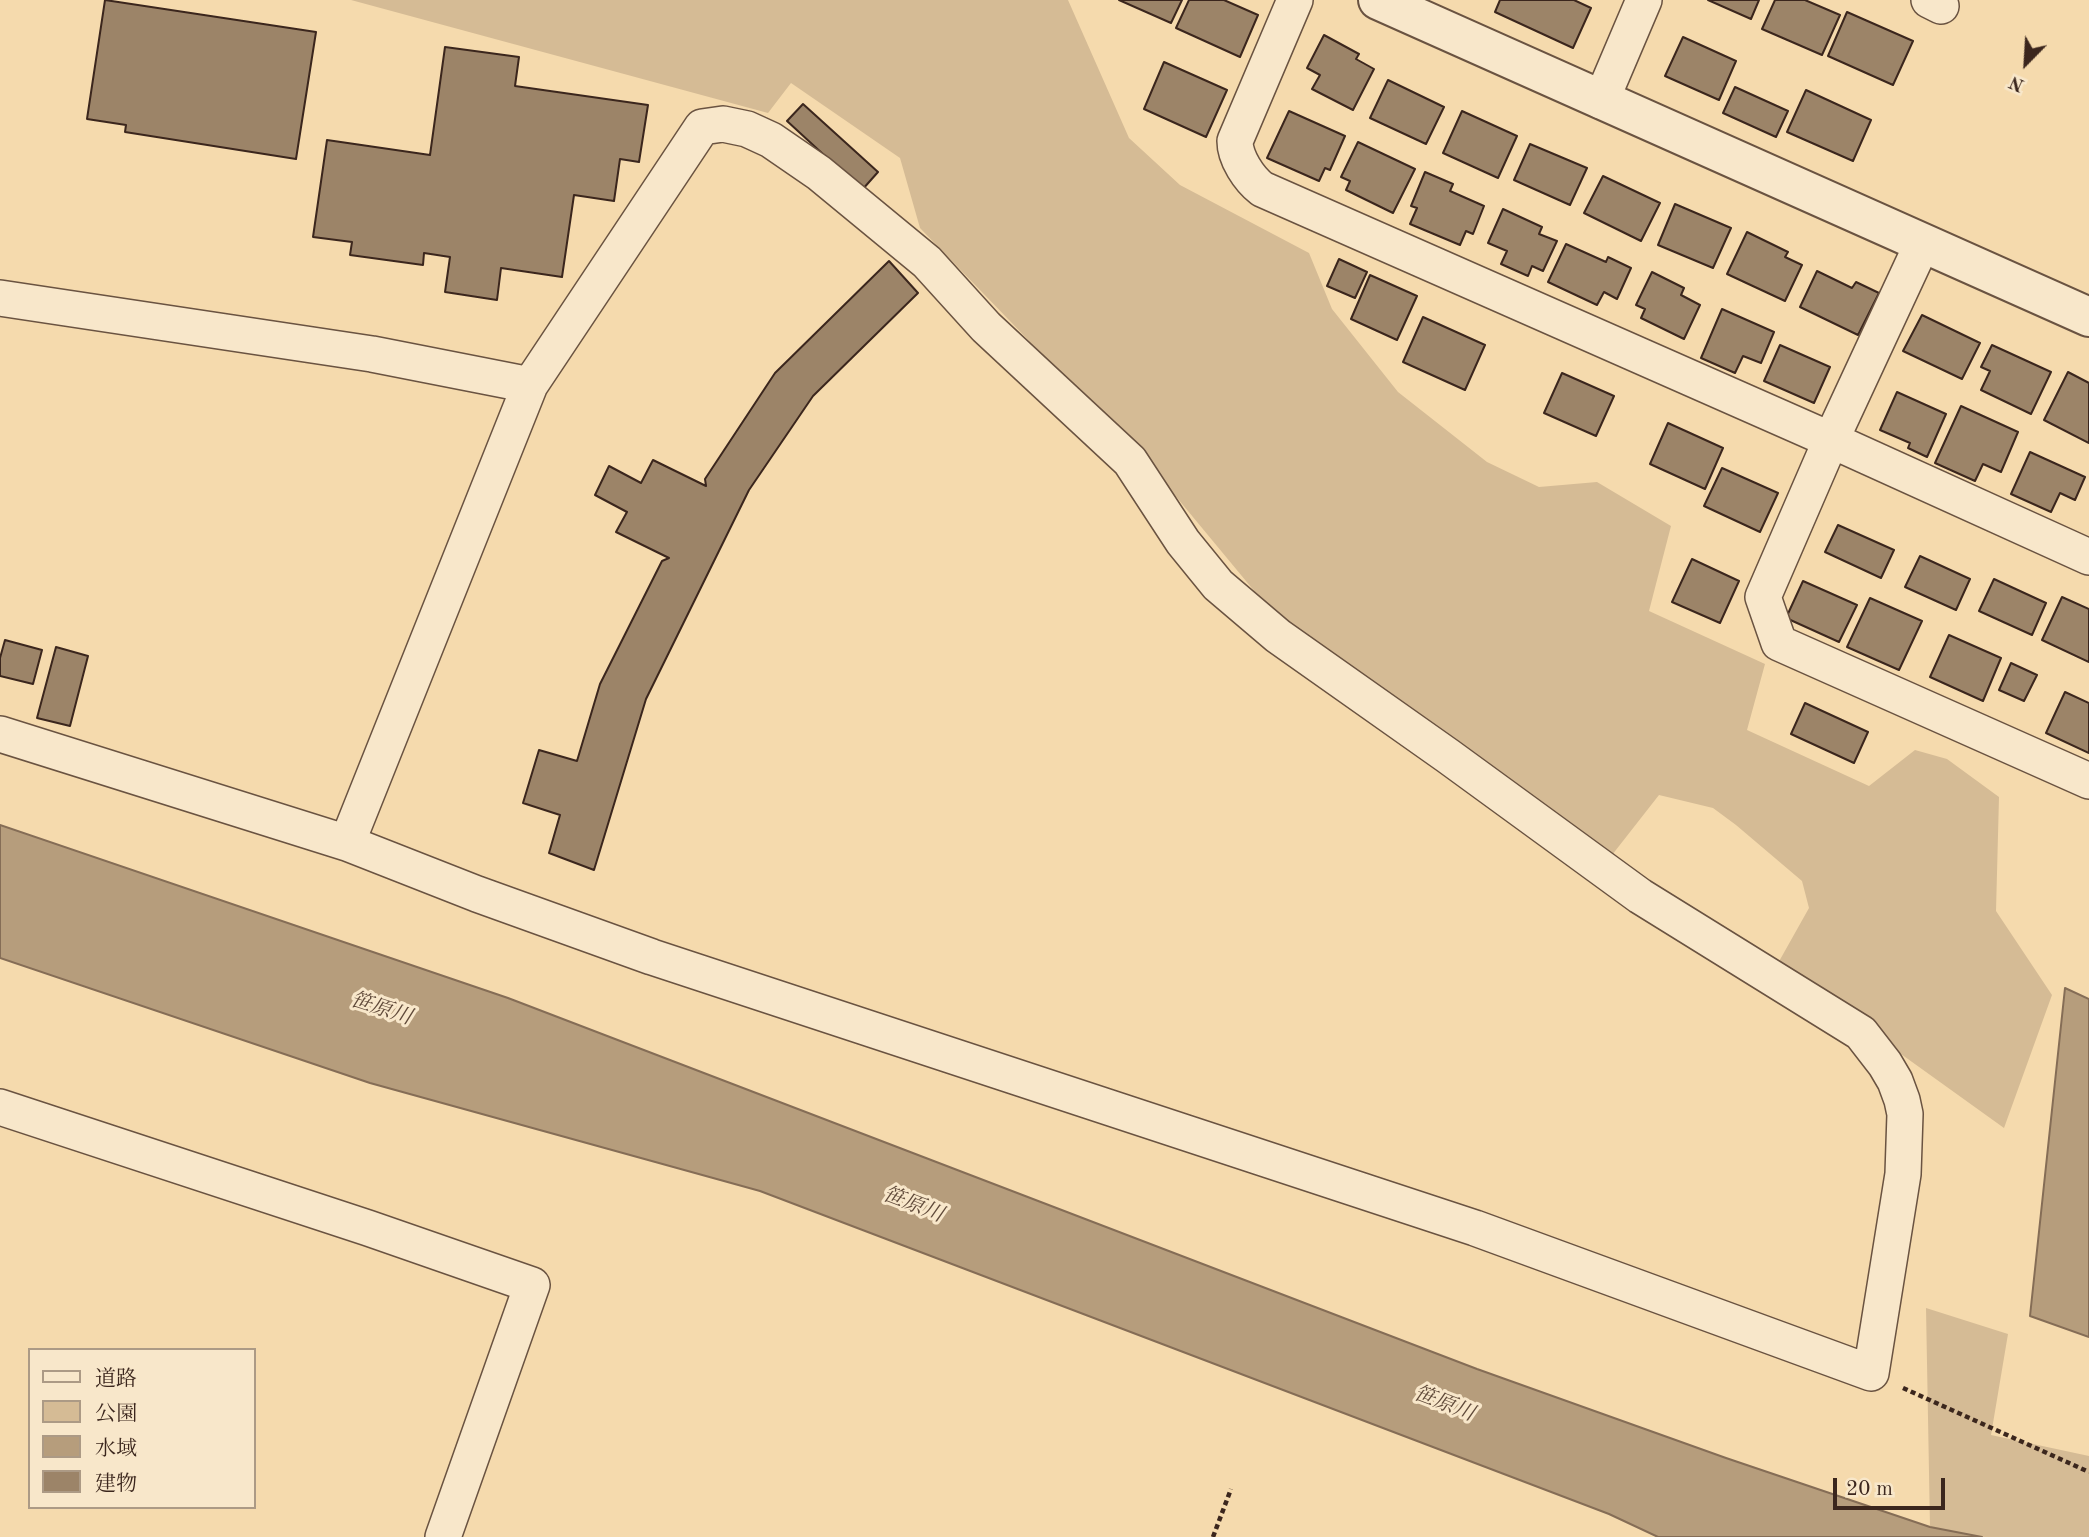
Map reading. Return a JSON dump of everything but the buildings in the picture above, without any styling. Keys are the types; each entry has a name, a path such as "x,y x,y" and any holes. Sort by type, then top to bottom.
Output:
{"street":[{"path":"1296,0 1235,141 1235,148 1252,181 1262,189 2089,557"},
{"path":"1378,0 2089,317"},
{"path":"1601,101 1644,0"},
{"path":"0,734 347,843 477,894 652,957 1475,1228 1871,1373 1903,1174 1905,1114 1895,1081 1861,1033 1640,896 1278,636 1218,584 1183,541 1130,461 986,327 927,262 819,173 771,140 747,129 723,124 702,127 530,385 347,843"},
{"path":"1923,242 1831,440 1763,597 1779,643 2089,781"},
{"path":"0,298 372,354 530,385"},
{"path":"0,1107 533,1285 443,1537"}],"path":[{"path":"1871,1373 2089,1472"},
{"path":"1213,1537 1231,1489"}],"green space":[{"path":"351,0 1068,0 1129,138 1180,185 1309,253 1332,309 1398,392 1487,462 1539,487 1597,482 1671,526 1649,611 1765,664 1747,730 1869,786 1915,750 1947,759 1999,797 1996,911 2052,995 2004,1128 1777,965 1809,908 1802,881 1713,808 1659,795 1612,855 1270,610 1154,470 920,228 900,158 791,83 768,113"},
{"path":"1926,1308 2008,1334 1991,1435 2089,1456 2089,1537 1982,1537 1930,1527"}],"water":[{"name":"笹原川","path":"0,825 508,998 1477,1369 1930,1527 1982,1537 1658,1537 1609,1514 760,1191 370,1083 0,958"},
{"path":"2065,988 2089,999 2089,1337 2030,1316"}]}
